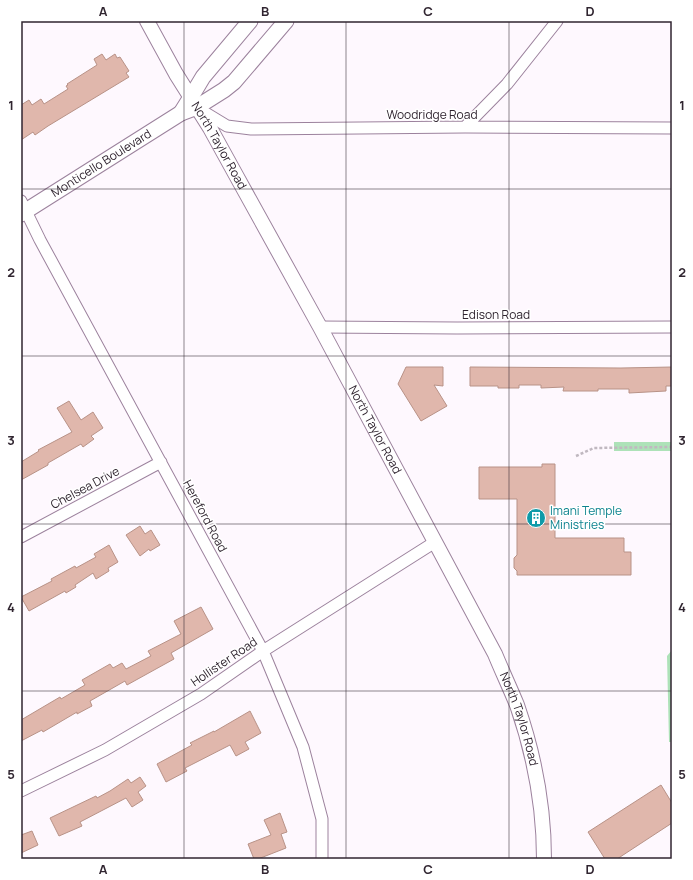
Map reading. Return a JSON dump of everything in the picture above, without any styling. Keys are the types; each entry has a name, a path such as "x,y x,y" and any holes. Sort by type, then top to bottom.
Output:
{"main road":[{"path":"194,102 210,69 250,21"},
{"name":"Monticello Boulevard","path":"23,209 181,113 194,102 224,90 234,82 286,21"}],"street":[{"name":"North Taylor Road","path":"148,21 176,74 210,128 320,327 495,654 516,704 533,760 541,809 544,859"},
{"path":"465,127 507,84 557,21"},
{"name":"Woodridge Road","path":"194,102 226,126 251,129 465,127 672,128"},
{"name":"Hereford Road","path":"23,209 263,652 303,747 322,819 322,859"},
{"name":"Edison Road","path":"320,327 672,327"},
{"name":"Chelsea Drive","path":"21,537 161,462"},
{"name":"Hollister Road","path":"21,791 105,750 201,694 263,652 435,542"}],"path":[{"path":"576,456 594,448 672,447"}],"green space":[{"path":"614,442 672,442 672,451 614,451"},
{"path":"672,650 672,742 669,742 667,656"}],"building":[{"path":"102,54 106,60 115,54 117,58 120,57 129,71 126,73 129,77 35,135 33,132 21,140 21,105 29,100 32,105 41,99 44,104 68,89 66,86 68,85 67,84 97,65 94,59"},
{"path":"406,367 443,367 443,386 434,385 447,406 421,421 398,384"},
{"path":"470,367 672,367 672,386 666,386 666,391 629,393 629,389 563,391 564,387 541,388 541,385 519,385 519,388 470,386"},
{"path":"69,401 81,420 93,412 103,428 91,436 94,439 83,447 81,444 21,480 21,462 39,451 38,450 72,432 57,408"},
{"name":"Imani Temple Ministries","path":"542,464 555,464 555,538 624,538 624,552 631,552 631,575 517,575 517,571 514,568 514,558 517,555 517,499 479,499 479,467 542,467"},
{"path":"140,526 145,534 151,530 160,545 150,551 149,549 140,556 126,535"},
{"path":"109,545 118,562 108,568 109,571 96,579 93,573 66,593 65,591 29,611 21,597 52,581 51,579 75,566 76,568 96,557 94,554"},
{"path":"201,607 213,629 171,653 174,659 127,685 125,681 90,701 92,706 77,714 77,712 43,732 42,730 21,741 21,720 60,697 61,699 85,685 82,680 110,664 113,668 122,663 126,669 151,656 148,651 181,634 174,621"},
{"path":"250,711 261,733 245,742 249,749 236,756 230,745 185,768 187,771 166,782 157,764 192,745 190,743 214,732"},
{"path":"140,777 146,786 138,792 143,800 132,807 126,798 80,822 82,826 59,836 50,818 96,796 97,798 128,779 131,783"},
{"path":"661,785 672,803 672,823 617,859 605,859 588,832"},
{"path":"280,813 287,832 281,834 286,848 258,859 254,859 248,844 271,835 264,820"},
{"path":"32,831 38,845 21,853 21,835"}],"place":[{"name":"Imani Temple Ministries","path":"536,518"}]}
